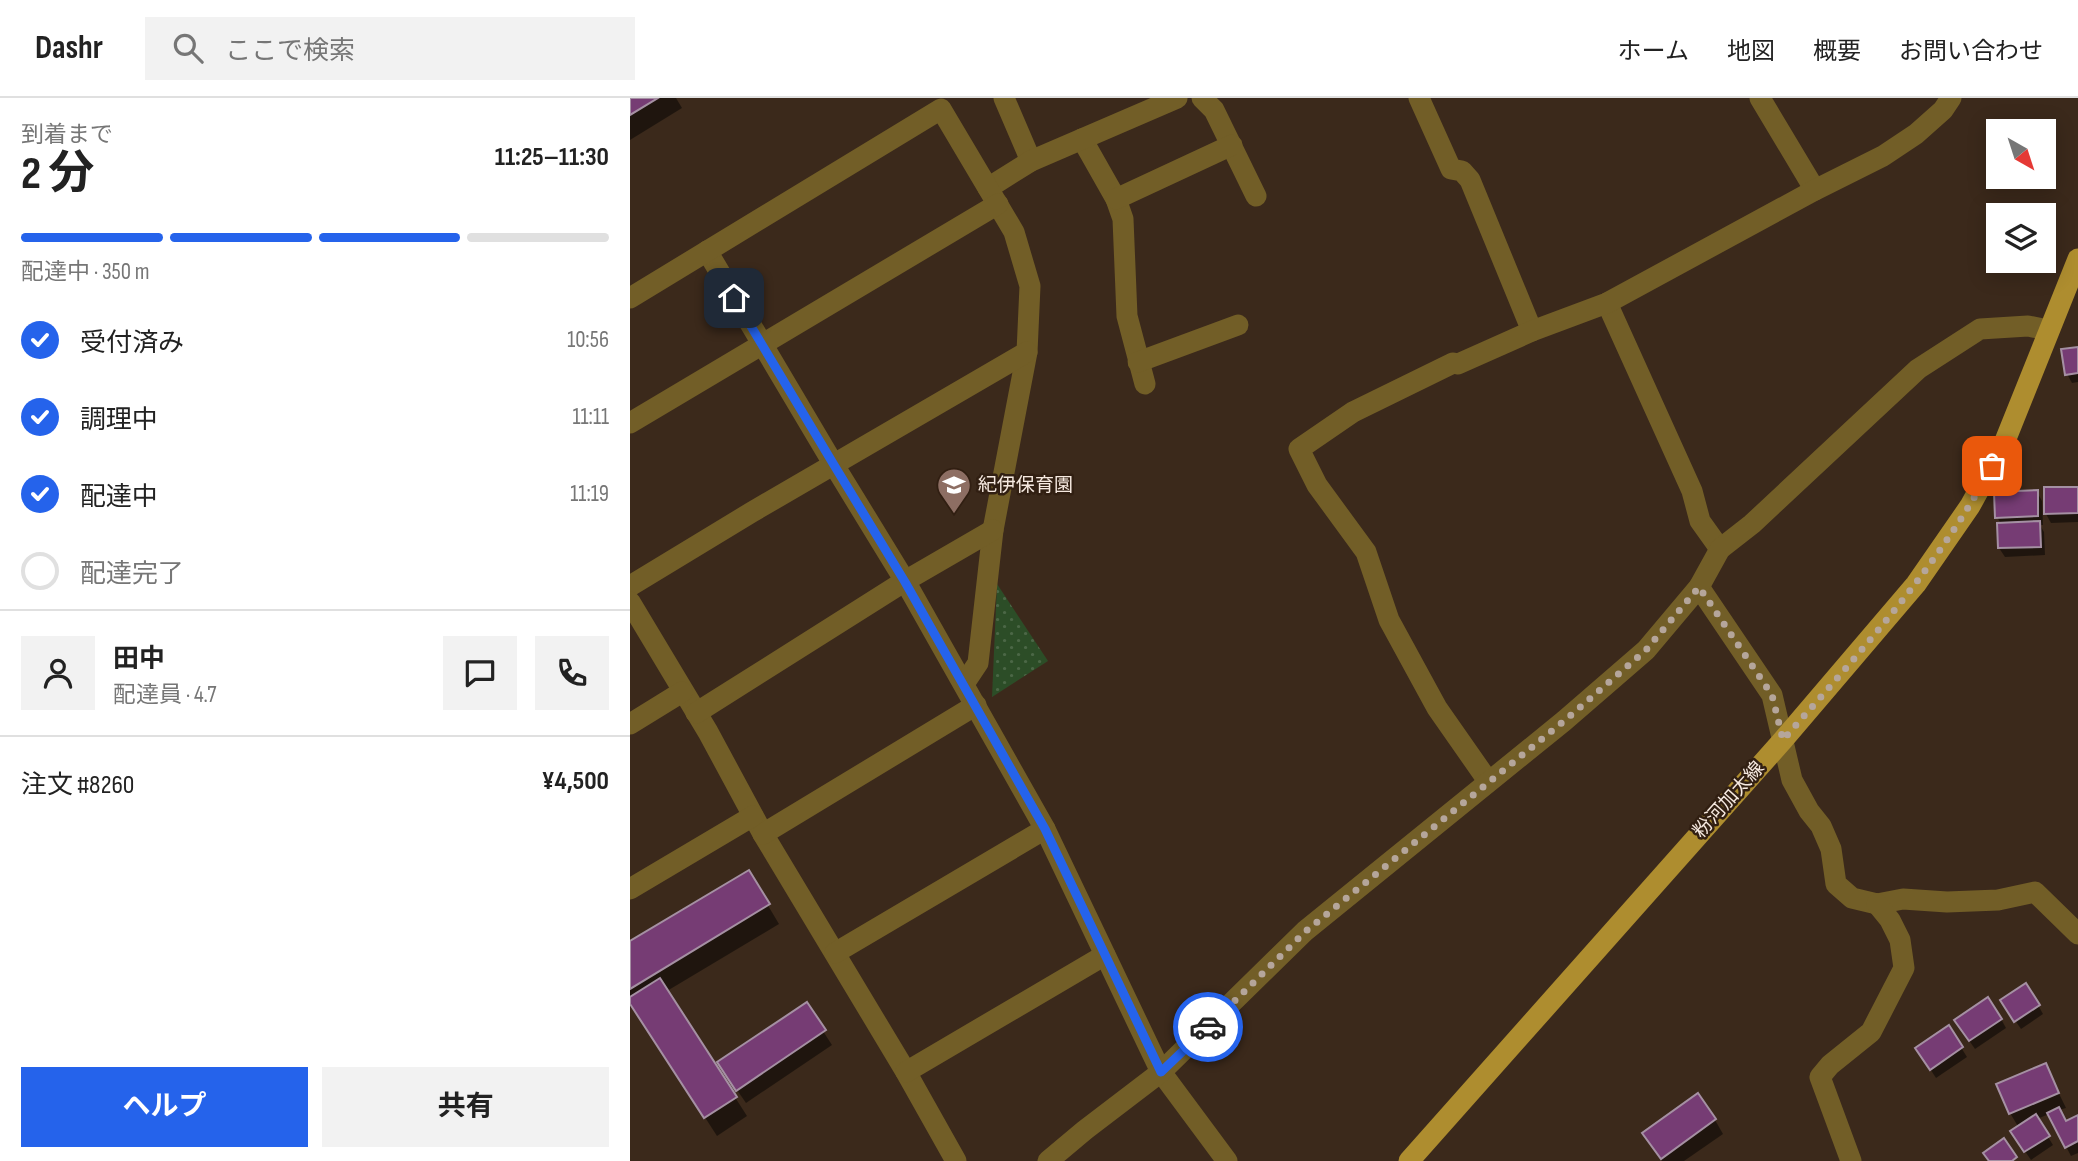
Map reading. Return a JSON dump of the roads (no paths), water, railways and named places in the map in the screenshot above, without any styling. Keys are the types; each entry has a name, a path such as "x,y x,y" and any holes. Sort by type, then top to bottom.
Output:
{"main road":[{"name":"粉河加太線","path":"1409,1161 1783,740 1916,584 1970,506 2003,446 2078,259"}],"street":[{"path":"1004,98 1031,161"},
{"path":"630,423 762,344 993,196 1031,161 1177,98"},
{"path":"1202,98 1214,110 1256,196"},
{"path":"1419,98 1451,169 1462,171 1470,180 1532,331"},
{"path":"1760,98 1815,190"},
{"path":"1488,781 1437,708 1389,620 1366,552 1317,485 1299,449 1353,412 1453,363 1458,364 1532,331 1607,303 1883,156 1916,134 1944,110 1951,98"},
{"path":"630,298 940,109 1014,232 1030,286 1027,352 993,530 978,663 964,684"},
{"path":"1082,139 1116,199 1123,219 1127,316 1145,384"},
{"path":"1116,199 1232,145"},
{"path":"707,251 905,582 1045,829 1161,1072 1227,1161"},
{"path":"1607,303 1692,491 1700,521 1720,549"},
{"path":"1138,362 1238,325"},
{"path":"1048,1161 1161,1072 1306,931 1564,721 1646,650 1699,587 1720,549 1752,524 1918,369 1980,329 2028,326 2048,330"},
{"path":"630,586 1027,352"},
{"path":"696,713 993,530"},
{"path":"1699,587 1772,695 1792,780 1809,811 1821,826 1831,849 1836,884 1852,898 1877,904 1903,899 1947,902 1998,900 2035,892 2078,934"},
{"path":"630,602 956,1161"},
{"path":"630,724 682,692"},
{"path":"630,889 758,825 976,705"},
{"path":"835,953 1045,829"},
{"path":"1851,1161 1820,1077 1830,1065 1871,1032 1904,968 1900,940 1890,920 1877,904"},
{"path":"906,1072 1105,955"}],"place":[{"name":"紀伊保育園","path":"954,515"}]}
